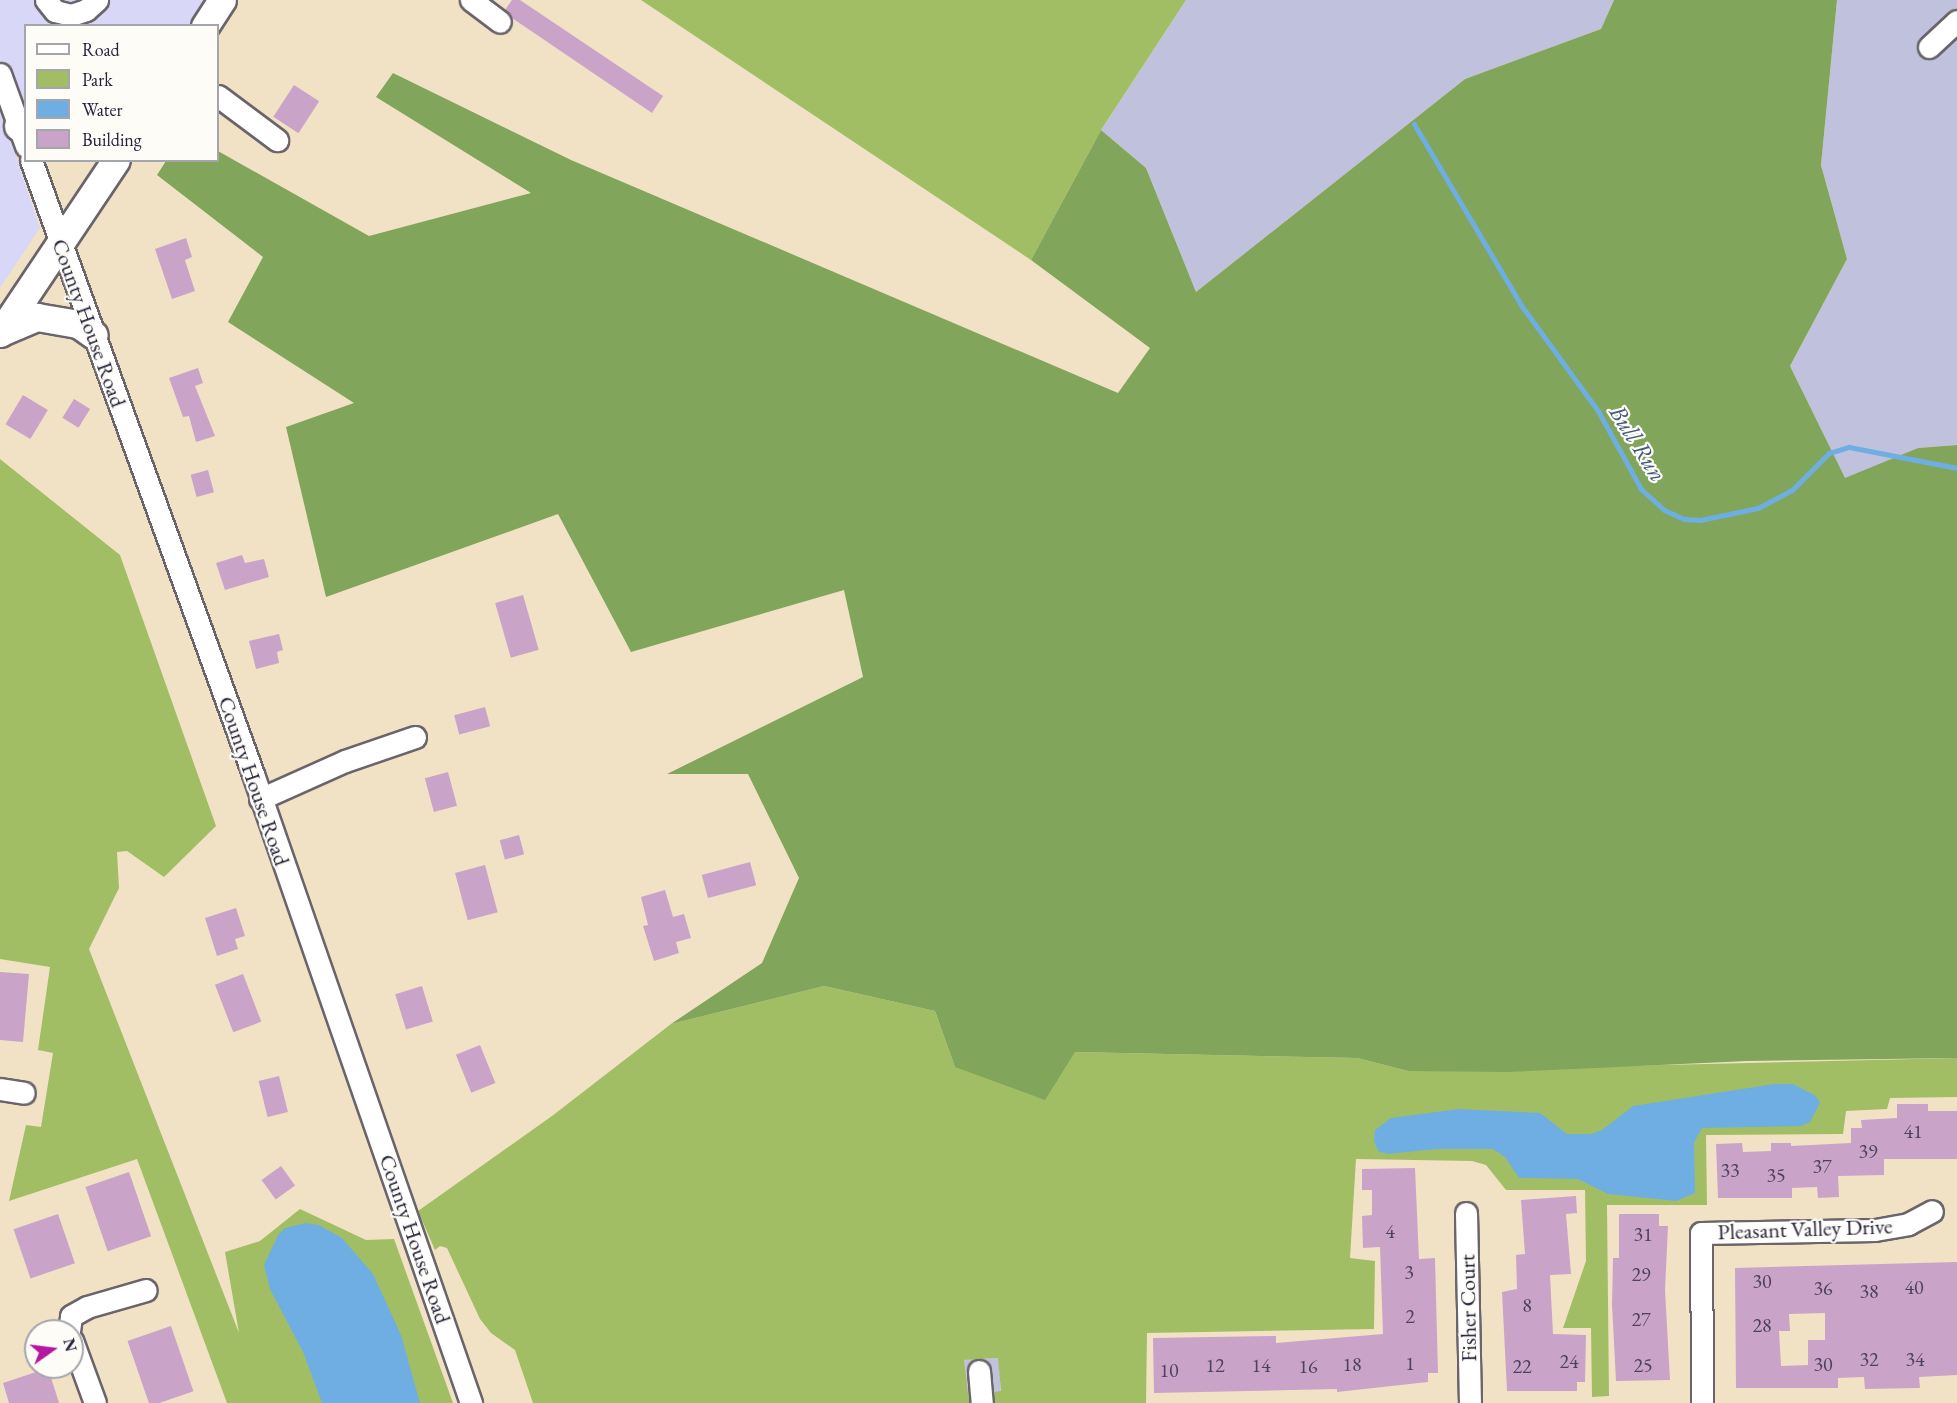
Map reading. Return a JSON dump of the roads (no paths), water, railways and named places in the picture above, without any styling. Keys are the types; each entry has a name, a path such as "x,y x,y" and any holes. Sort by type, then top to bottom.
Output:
{"main road":[{"path":"206,24 222,0"},
{"path":"1,333 115,162"},
{"path":"1,333 37,317 60,318 94,335"}],"street":[{"path":"46,0 55,11 71,15 86,10 97,0"},
{"path":"471,0 500,22"},
{"path":"1929,47 1957,21"},
{"path":"0,74 23,135"},
{"path":"219,97 277,140"},
{"name":"County House Road","path":"32,162 260,799 471,1403"},
{"path":"260,799 345,761 415,736"},
{"path":"0,1089 24,1093"},
{"name":"Pleasant Valley Drive","path":"1701,1403 1701,1233 1875,1230 1908,1224 1932,1211"},
{"name":"Fisher Court","path":"1466,1213 1470,1403"},
{"path":"71,1319 71,1316 87,1307 146,1290"},
{"path":"979,1371 982,1403"},
{"path":"84,1373 95,1403"}],"water":[{"path":"1774,1084 1793,1084 1816,1096 1820,1103 1810,1122 1801,1126 1702,1128 1694,1143 1695,1193 1676,1201 1608,1194 1578,1179 1519,1178 1505,1157 1493,1149 1437,1149 1387,1154 1378,1151 1374,1141 1375,1130 1391,1118 1459,1109 1540,1113 1567,1134 1591,1134 1602,1130 1633,1106"},
{"path":"306,1223 319,1225 342,1238 373,1274 401,1335 420,1403 322,1403 303,1352 270,1289 264,1265 278,1235 285,1228"}],"waterway":[{"name":"Bull Run","path":"1414,124 1521,305 1598,411 1641,489 1664,510 1684,519 1700,520 1758,508 1792,490 1829,453 1849,447 1957,468"}]}
